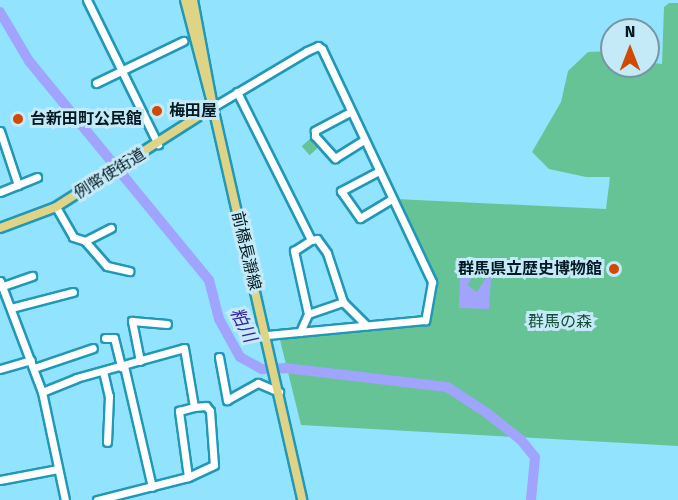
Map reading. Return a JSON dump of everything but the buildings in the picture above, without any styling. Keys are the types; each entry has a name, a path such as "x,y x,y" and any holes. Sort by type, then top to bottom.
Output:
{"main road":[{"name":"前橋長瀞線","path":"185,0 213,107 273,363 302,500"},
{"name":"前橋長瀞線","path":"193,0 213,107"},
{"name":"例幣使街道","path":"0,228 56,207 213,107"}],"street":[{"path":"87,0 120,72 158,144"},
{"path":"96,83 183,41"},
{"path":"213,107 318,46 432,282 426,320 265,334"},
{"path":"237,92 311,240"},
{"path":"350,112 315,131 315,136 334,158 364,140"},
{"path":"0,131 18,185"},
{"path":"379,171 341,191 360,218 392,199"},
{"path":"0,192 37,177"},
{"path":"56,207 73,237 85,241 107,266 129,271"},
{"path":"85,241 111,228"},
{"path":"300,332 308,314 293,258 294,251 311,240 317,239 327,253 343,302 366,325"},
{"path":"32,276 1,284 32,360 42,392 65,500"},
{"path":"11,308 73,292"},
{"path":"308,314 343,302"},
{"path":"140,361 132,321 167,324"},
{"path":"105,338 114,338 152,487"},
{"path":"34,368 93,348"},
{"path":"42,392 103,371 184,348 194,407"},
{"path":"219,357 227,400 258,383 279,392"},
{"path":"0,369 32,360"},
{"path":"103,371 109,396 107,442"},
{"path":"97,500 188,477 214,465 216,439 207,406 179,411 188,477"},
{"path":"0,480 58,469"}],"green space":[{"name":"群馬の森","path":"669,3 678,3 678,446 301,425 279,336 427,323 434,282 396,199 606,209 610,177 586,177 549,169 532,152 561,102 568,71 588,52 600,52 600,78 660,78 664,7"},
{"path":"312,137 320,146 310,155 302,146"}],"water":[{"path":"460,276 473,277 467,285 477,292 486,278 491,278 489,309 459,308"}],"waterway":[{"name":"粕川","path":"0,12 29,61 209,280 219,319 240,357 262,369 285,368 447,387 487,413 521,440 535,457 531,500"}],"place":[{"name":"梅田屋","path":"157,111"},
{"name":"台新田町公民館","path":"18,119"},
{"name":"群馬県立歴史博物館","path":"614,269"}]}
